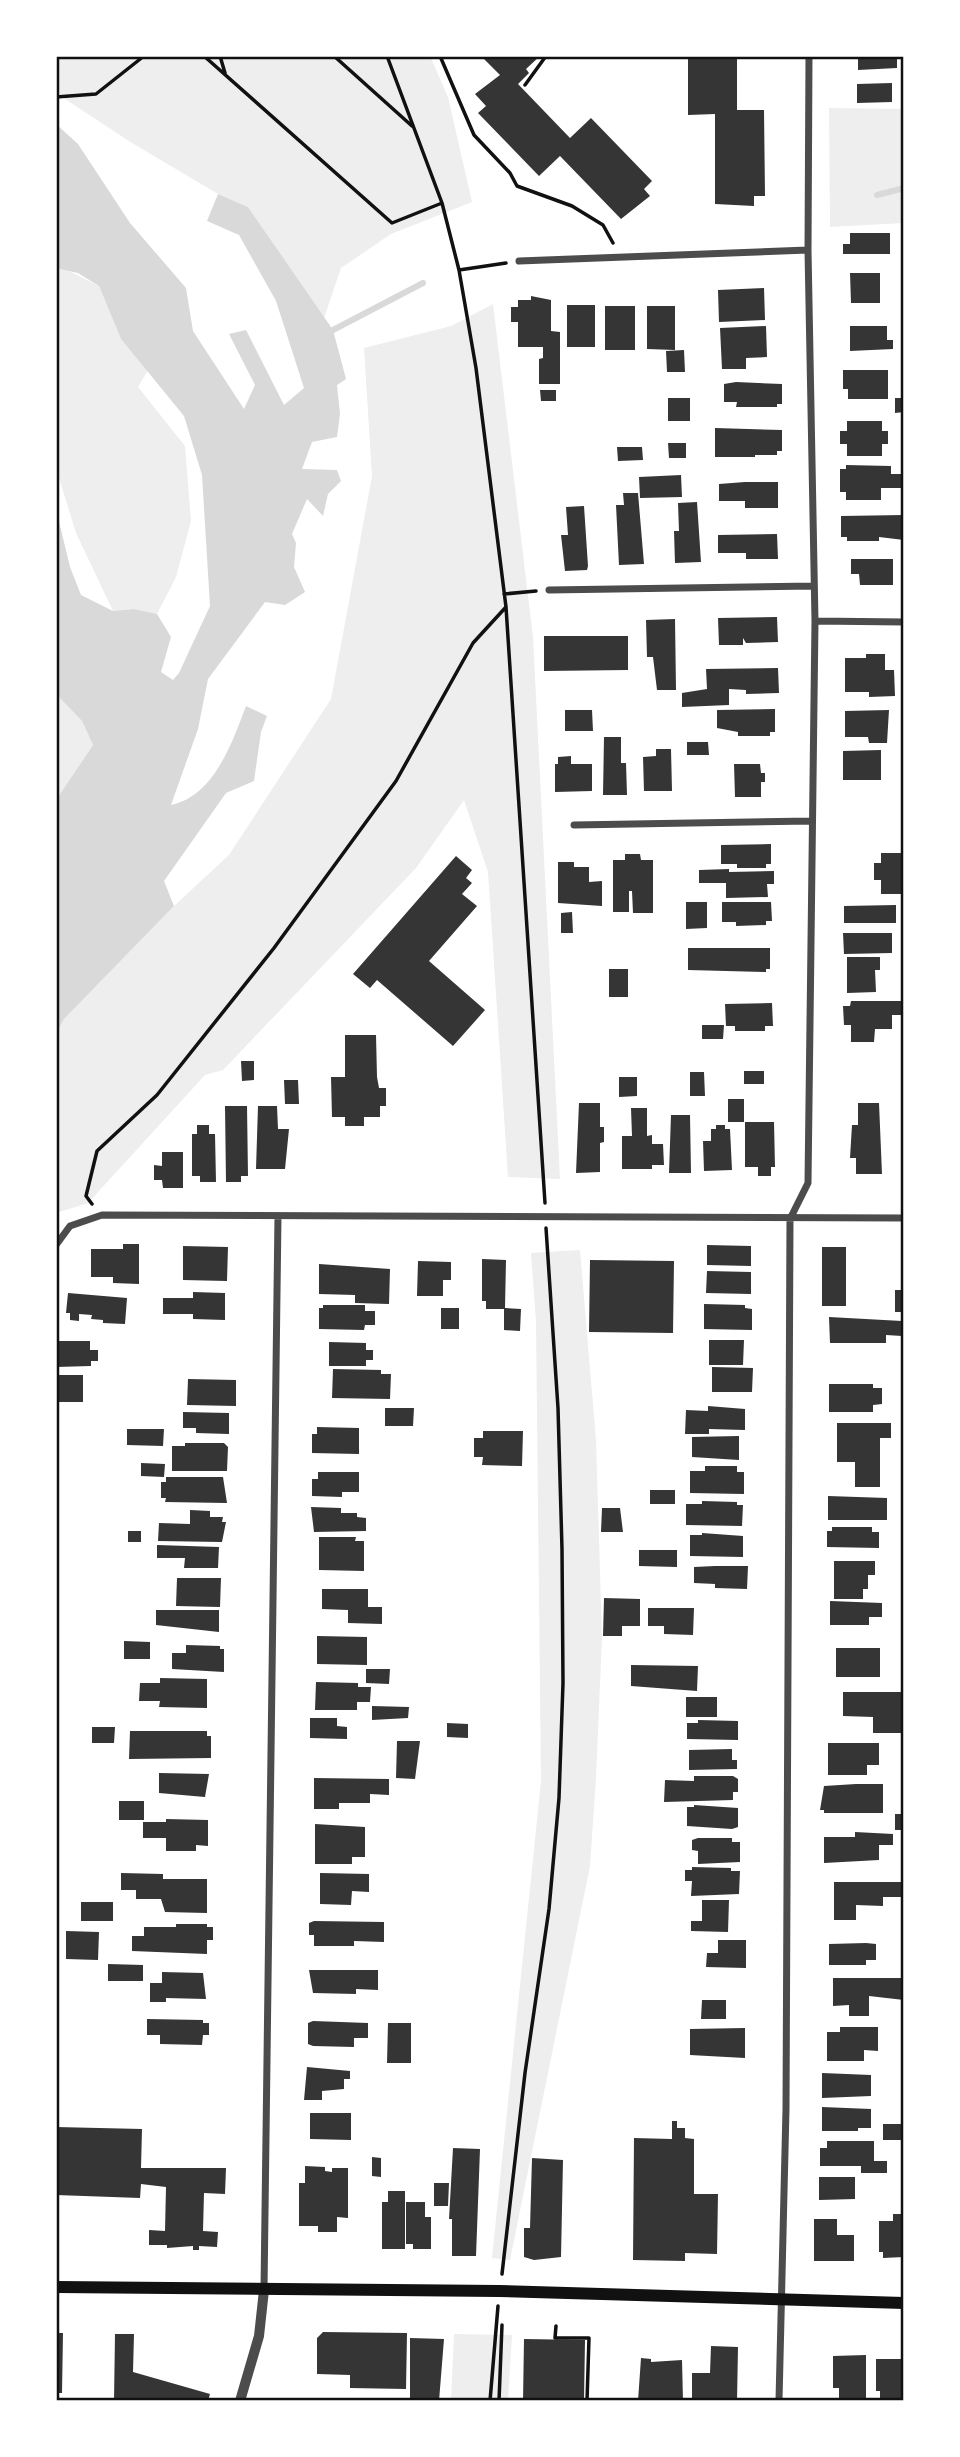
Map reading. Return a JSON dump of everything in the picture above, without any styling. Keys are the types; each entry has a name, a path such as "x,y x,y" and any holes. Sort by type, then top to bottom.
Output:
{"main road":[{"path":"56,2287 499,2291 904,2303"}],"street":[{"path":"779,2401 786,2095 790,1219 808,1183 815,621 808,250 809,56"},
{"path":"519,261 808,250"},
{"path":"549,590 813,586"},
{"path":"815,621 904,622"},
{"path":"575,825 811,821"},
{"path":"56,1245 70,1226 102,1215 904,1218"},
{"path":"240,2401 259,2336 264,2290 278,1216"}],"path":[{"path":"56,97 96,94 144,56"},
{"path":"204,56 392,223 442,204"},
{"path":"220,56 226,75"},
{"path":"334,56 414,128"},
{"path":"440,56 474,135 510,173 517,186 572,206 603,225 621,257"},
{"path":"525,85 546,56"},
{"path":"459,270 519,261"},
{"path":"504,594 549,590"},
{"path":"102,1215 86,1196 97,1151 157,1095 274,948 396,781 473,643 506,607"},
{"path":"499,2401 502,2325"},
{"path":"556,2326 555,2338 589,2338 587,2401"}],"shaded area":[{"path":"56,56 430,56 448,97 472,202 391,234 341,268 324,318 248,207 218,194 65,99 56,90"},
{"path":"829,108 904,109 904,223 830,227"},
{"path":"56,124 78,144 130,223 186,288 193,331 244,409 255,385 229,334 246,330 284,405 304,388 276,301 239,235 207,221 218,194 248,207 333,330 346,379 337,385 340,414 337,437 312,442 302,469 337,470 341,481 328,494 323,516 307,499 292,534 296,543 294,567 305,592 285,605 265,602 208,679 198,729 171,805 186,800 210,779 227,751 246,706 267,716 261,732 254,781 226,793 164,881 174,906 64,1019 56,1034 56,800 93,745 82,721 56,694 56,509 70,567 81,595 113,611 134,609 157,614 171,637 161,672 173,680 179,673 210,606 202,475 184,416 121,339 99,286 78,273 56,268"},
{"path":"61,267 99,286 121,339 148,370 138,387 185,446 191,521 176,577 157,614 134,609 113,611 76,533 56,468 56,268"},
{"path":"493,304 533,637 560,1179 508,1177 488,872 464,800 416,868 223,1070 205,1075 88,1203 56,1213 56,1034 64,1019 174,906 229,855 331,699 372,476 364,348 451,326"},
{"path":"56,694 82,721 93,745 56,800"},
{"path":"580,1250 596,1440 602,1637 590,1866 510,2260 492,2258 541,1781 536,1322 531,1253"},
{"path":"454,2334 512,2335 508,2401 451,2401"}],"building":[{"path":"481,56 540,56 526,69 529,73 518,84 570,138 591,118 652,181 644,189 650,196 621,219 560,156 539,176 478,113 486,106 475,94 500,75"},
{"path":"688,56 737,56 737,110 764,110 765,196 754,196 754,206 715,204 715,114 688,115"},
{"path":"858,56 897,56 897,68 858,70"},
{"path":"892,83 892,102 857,103 857,84"},
{"path":"850,233 890,233 890,254 843,254 843,244 850,244"},
{"path":"850,273 880,273 880,303 851,303"},
{"path":"764,288 765,320 719,322 718,290"},
{"path":"531,296 551,300 551,331 560,332 560,384 539,384 539,359 543,358 543,347 518,347 518,322 511,322 511,307 518,307 518,300 531,300"},
{"path":"567,305 595,305 595,347 567,347"},
{"path":"605,306 635,306 635,350 605,350"},
{"path":"647,306 675,306 675,350 647,349"},
{"path":"766,326 767,357 746,358 746,369 722,369 720,328"},
{"path":"850,326 887,326 887,340 893,340 893,349 850,351"},
{"path":"684,350 685,372 667,372 666,351"},
{"path":"843,370 888,370 888,399 848,399 848,389 843,389"},
{"path":"724,384 782,384 782,404 777,404 777,407 736,407 737,402 724,402"},
{"path":"540,390 556,390 556,401 541,401"},
{"path":"668,398 690,398 690,421 668,421"},
{"path":"895,398 904,398 904,412 895,413"},
{"path":"847,421 882,421 882,431 888,431 888,444 882,444 882,456 847,456 847,444 840,444 840,431 847,431"},
{"path":"715,428 782,430 782,451 777,451 777,455 755,457 715,457"},
{"path":"668,443 686,443 686,458 669,458"},
{"path":"617,447 642,447 643,460 618,461"},
{"path":"846,465 891,466 891,474 904,474 904,488 881,488 881,500 846,500 846,492 840,492 840,469 846,469"},
{"path":"681,475 682,497 640,498 639,477"},
{"path":"778,482 778,508 745,508 745,501 719,501 719,484"},
{"path":"623,493 638,493 644,564 619,565 616,505 624,505"},
{"path":"697,502 701,562 675,563 674,531 679,531 678,503"},
{"path":"584,506 587,570 565,571 561,535 568,535 566,507"},
{"path":"904,515 904,540 879,537 879,541 847,541 847,537 841,537 841,516"},
{"path":"777,534 778,559 746,559 746,553 718,553 718,535"},
{"path":"851,559 893,559 893,585 860,585 859,574 851,574"},
{"path":"777,617 778,642 746,643 743,638 743,645 719,645 718,618"},
{"path":"675,619 676,690 657,690 653,657 647,657 646,620"},
{"path":"544,636 628,636 628,670 544,671"},
{"path":"866,654 885,654 885,670 894,670 895,696 869,697 869,692 845,692 845,658 866,658"},
{"path":"778,668 779,693 746,694 746,690 729,689 729,705 682,707 682,693 707,689 706,669"},
{"path":"775,709 775,732 770,732 770,736 738,736 738,732 717,728 717,710"},
{"path":"565,710 592,710 593,731 565,731"},
{"path":"889,710 887,743 869,743 868,737 845,737 845,711"},
{"path":"604,737 621,737 621,763 626,763 627,795 603,795"},
{"path":"687,742 708,742 709,755 687,755"},
{"path":"656,749 671,749 672,791 644,791 643,757 656,756"},
{"path":"881,750 881,780 843,780 843,751"},
{"path":"571,756 571,764 592,764 592,791 555,792 555,764 558,764 558,757"},
{"path":"734,764 760,764 761,773 765,773 765,782 761,782 761,797 735,797"},
{"path":"771,844 771,864 766,864 766,868 737,868 737,864 721,864 721,845"},
{"path":"881,853 904,853 904,894 881,894 881,880 874,880 874,863 881,863"},
{"path":"625,854 640,854 641,860 653,860 653,913 633,913 632,891 629,891 629,912 613,912 613,860 625,860"},
{"path":"456,856 472,870 466,878 472,883 462,894 477,906 429,961 485,1010 453,1046 377,980 370,988 353,974"},
{"path":"558,862 574,862 574,867 589,867 589,882 602,881 602,906 558,903"},
{"path":"729,869 729,872 774,871 774,884 767,884 768,897 726,898 726,883 699,883 699,870"},
{"path":"686,902 707,902 707,928 686,929"},
{"path":"722,902 771,902 772,921 766,921 766,925 736,926 736,922 722,922"},
{"path":"896,905 896,923 844,923 844,906"},
{"path":"572,912 573,933 561,933 561,913"},
{"path":"843,933 892,933 892,953 844,954"},
{"path":"688,948 770,948 770,969 766,969 766,972 688,970"},
{"path":"847,957 880,957 880,970 875,970 876,992 847,993"},
{"path":"609,969 628,969 628,997 609,997"},
{"path":"851,1001 904,1001 904,1015 892,1015 892,1029 875,1029 874,1042 851,1042 851,1025 844,1025 843,1006 850,1006"},
{"path":"772,1003 773,1026 765,1026 765,1031 735,1031 735,1026 726,1026 725,1004"},
{"path":"702,1025 724,1025 723,1039 702,1039"},
{"path":"345,1035 376,1035 377,1077 379,1088 386,1088 386,1106 380,1106 380,1117 364,1117 364,1126 345,1126 345,1117 332,1117 331,1077 345,1077"},
{"path":"241,1061 254,1061 254,1080 242,1081"},
{"path":"744,1071 764,1071 764,1084 744,1084"},
{"path":"690,1072 704,1072 705,1096 690,1096"},
{"path":"619,1077 637,1077 637,1096 619,1097"},
{"path":"284,1080 298,1080 299,1104 285,1104"},
{"path":"728,1099 744,1099 744,1122 728,1122"},
{"path":"579,1103 600,1103 600,1127 604,1127 604,1142 600,1143 600,1172 576,1173"},
{"path":"858,1103 879,1103 882,1174 856,1174 856,1158 850,1158 852,1125 858,1125"},
{"path":"225,1106 247,1106 248,1176 241,1176 241,1182 226,1182"},
{"path":"258,1106 277,1106 278,1129 289,1129 285,1169 256,1169"},
{"path":"631,1108 647,1108 647,1136 652,1135 652,1144 663,1144 664,1165 652,1165 652,1169 622,1169 622,1136 632,1136"},
{"path":"671,1115 690,1115 691,1173 669,1173"},
{"path":"745,1122 774,1122 775,1167 771,1167 771,1176 758,1176 758,1167 745,1167"},
{"path":"197,1125 209,1125 209,1134 215,1134 216,1182 200,1182 200,1176 192,1176 192,1134 197,1134"},
{"path":"716,1125 725,1125 725,1129 730,1129 732,1170 704,1171 703,1141 711,1141 711,1129 716,1129"},
{"path":"162,1152 183,1152 183,1188 163,1188 162,1180 154,1180 154,1165 162,1166"},
{"path":"123,1244 139,1244 139,1284 113,1283 113,1277 91,1277 91,1249 123,1249"},
{"path":"707,1245 751,1246 751,1266 707,1265"},
{"path":"183,1246 228,1247 227,1281 183,1280"},
{"path":"822,1247 846,1247 846,1306 822,1306"},
{"path":"482,1259 506,1260 505,1308 521,1309 520,1331 504,1330 504,1309 486,1309 486,1301 482,1301"},
{"path":"590,1260 674,1261 673,1333 589,1332"},
{"path":"418,1261 451,1262 451,1280 443,1280 443,1296 417,1296"},
{"path":"319,1264 390,1269 389,1304 355,1303 355,1295 319,1294"},
{"path":"707,1271 751,1272 751,1294 706,1293"},
{"path":"895,1290 904,1290 904,1312 895,1312"},
{"path":"193,1292 225,1293 225,1320 193,1319 193,1314 163,1314 163,1298 193,1298"},
{"path":"68,1293 127,1298 125,1324 103,1323 103,1320 91,1319 92,1315 79,1314 79,1321 70,1320 70,1313 66,1313"},
{"path":"704,1304 745,1305 745,1308 752,1309 752,1330 704,1329"},
{"path":"323,1305 365,1305 365,1311 375,1311 375,1325 365,1325 364,1330 319,1329 319,1308 323,1308"},
{"path":"441,1308 459,1308 459,1329 441,1329"},
{"path":"829,1317 902,1321 902,1336 886,1335 886,1343 830,1343"},
{"path":"709,1340 744,1340 743,1365 709,1365"},
{"path":"56,1341 90,1341 90,1350 98,1350 98,1361 91,1361 91,1366 56,1367"},
{"path":"329,1342 366,1343 366,1350 373,1350 373,1360 366,1360 366,1366 329,1366"},
{"path":"712,1367 753,1368 752,1392 712,1392"},
{"path":"333,1369 381,1370 381,1374 391,1374 390,1399 332,1398"},
{"path":"56,1375 83,1375 83,1402 56,1402"},
{"path":"188,1379 236,1380 236,1406 187,1405"},
{"path":"829,1384 873,1384 873,1388 882,1388 882,1404 873,1405 873,1412 829,1412"},
{"path":"708,1406 745,1409 745,1430 709,1429 709,1434 685,1434 686,1410 708,1411"},
{"path":"385,1408 414,1408 413,1426 385,1426"},
{"path":"183,1412 229,1413 229,1434 196,1433 196,1428 183,1428"},
{"path":"837,1423 891,1423 891,1438 880,1438 880,1487 855,1487 855,1462 837,1462"},
{"path":"317,1427 359,1428 359,1454 312,1453 312,1434 317,1434"},
{"path":"127,1429 164,1429 163,1446 127,1445"},
{"path":"483,1431 523,1431 522,1466 482,1465 483,1457 474,1457 474,1438 483,1438"},
{"path":"739,1436 739,1460 692,1457 692,1437"},
{"path":"185,1443 224,1443 228,1447 227,1471 172,1471 172,1446 185,1446"},
{"path":"141,1463 165,1464 164,1477 141,1476"},
{"path":"705,1466 737,1466 737,1472 744,1472 744,1494 690,1493 690,1471 705,1471"},
{"path":"318,1472 359,1472 359,1492 342,1492 342,1497 312,1496 312,1479 318,1479"},
{"path":"166,1477 223,1477 227,1503 165,1502 166,1498 161,1498 161,1482 166,1482"},
{"path":"650,1490 675,1490 675,1504 650,1504"},
{"path":"828,1496 887,1498 887,1520 828,1520"},
{"path":"702,1501 737,1502 737,1505 743,1505 742,1526 686,1525 686,1504 702,1504"},
{"path":"311,1507 341,1508 341,1513 357,1513 357,1517 366,1518 366,1531 314,1532"},
{"path":"602,1508 620,1508 623,1532 601,1532"},
{"path":"190,1510 210,1511 210,1517 223,1517 222,1522 226,1522 222,1542 158,1541 159,1523 190,1524"},
{"path":"832,1527 872,1527 872,1532 879,1532 879,1548 827,1547 827,1531 832,1531"},
{"path":"128,1531 141,1531 141,1542 128,1542"},
{"path":"702,1533 743,1536 743,1557 690,1556 690,1535"},
{"path":"319,1537 356,1537 355,1541 364,1541 364,1571 319,1570"},
{"path":"157,1545 219,1547 218,1568 184,1568 185,1558 157,1558"},
{"path":"639,1550 677,1550 677,1567 639,1566"},
{"path":"834,1561 875,1561 875,1575 868,1575 868,1589 863,1589 863,1599 834,1599"},
{"path":"748,1566 747,1589 715,1588 715,1584 694,1583 694,1567"},
{"path":"177,1578 221,1578 220,1607 176,1606"},
{"path":"322,1589 368,1589 368,1607 382,1607 382,1624 348,1623 348,1610 322,1609"},
{"path":"604,1598 640,1599 640,1626 622,1626 622,1636 603,1636"},
{"path":"830,1601 882,1603 882,1617 869,1617 869,1625 830,1625"},
{"path":"648,1608 694,1608 693,1635 664,1634 664,1626 648,1626"},
{"path":"156,1610 219,1610 219,1632 156,1625"},
{"path":"317,1636 367,1637 367,1665 317,1664"},
{"path":"124,1641 150,1642 150,1659 124,1659"},
{"path":"186,1645 220,1646 220,1649 224,1649 224,1672 172,1669 172,1653 186,1653"},
{"path":"836,1648 880,1648 880,1677 836,1677"},
{"path":"631,1665 698,1666 697,1691 631,1686"},
{"path":"366,1669 390,1669 389,1684 366,1683"},
{"path":"160,1678 207,1679 207,1708 159,1707 160,1701 139,1701 140,1683 160,1683"},
{"path":"316,1682 358,1683 358,1687 371,1687 370,1702 357,1702 357,1710 315,1710"},
{"path":"843,1692 903,1692 903,1733 873,1733 873,1717 843,1716"},
{"path":"686,1697 717,1697 717,1717 686,1717"},
{"path":"372,1706 409,1707 408,1718 372,1720"},
{"path":"310,1718 337,1718 337,1726 347,1727 347,1739 310,1738"},
{"path":"698,1720 738,1721 738,1740 687,1739 687,1723 698,1723"},
{"path":"447,1723 468,1724 468,1738 447,1737"},
{"path":"92,1727 115,1727 114,1743 92,1743"},
{"path":"130,1731 207,1731 207,1736 211,1736 211,1758 129,1759"},
{"path":"397,1741 420,1741 415,1779 396,1778"},
{"path":"828,1743 879,1743 879,1765 867,1765 867,1775 828,1775"},
{"path":"732,1749 732,1760 737,1760 737,1769 689,1770 689,1750"},
{"path":"159,1773 209,1774 205,1797 159,1793"},
{"path":"694,1776 733,1776 738,1779 738,1792 733,1792 733,1800 664,1802 665,1780 694,1781"},
{"path":"314,1778 389,1779 389,1795 370,1794 370,1803 339,1803 339,1809 314,1809"},
{"path":"883,1784 883,1813 824,1813 824,1810 820,1810 824,1786"},
{"path":"119,1801 144,1801 144,1820 119,1820"},
{"path":"694,1805 738,1808 738,1827 732,1829 687,1826 687,1807"},
{"path":"895,1814 904,1814 904,1830 895,1830"},
{"path":"166,1819 208,1820 208,1846 196,1845 196,1851 166,1851 166,1838 143,1838 143,1822 166,1822"},
{"path":"315,1824 365,1827 365,1857 352,1857 352,1864 315,1864"},
{"path":"855,1832 893,1834 893,1845 879,1845 879,1860 824,1863 824,1837 855,1837"},
{"path":"732,1838 732,1842 740,1842 740,1862 698,1864 698,1851 692,1850 692,1840"},
{"path":"692,1867 731,1868 731,1871 740,1871 739,1894 691,1896 692,1881 685,1881 685,1870 692,1870"},
{"path":"121,1873 163,1874 163,1879 207,1879 207,1913 165,1912 161,1899 136,1899 136,1890 121,1890"},
{"path":"320,1873 369,1874 369,1892 352,1891 351,1905 320,1904"},
{"path":"834,1882 904,1882 904,1897 883,1897 883,1906 856,1905 856,1920 834,1920"},
{"path":"702,1900 729,1900 728,1932 691,1931 691,1921 702,1921"},
{"path":"81,1902 113,1902 113,1921 81,1921"},
{"path":"384,1922 384,1942 354,1941 354,1946 314,1946 314,1935 309,1935 309,1923"},
{"path":"176,1924 207,1924 207,1927 213,1927 213,1940 207,1940 207,1954 132,1951 132,1936 144,1936 144,1927 176,1927"},
{"path":"66,1931 99,1932 98,1960 66,1959"},
{"path":"718,1940 746,1940 746,1968 706,1967 707,1953 718,1953"},
{"path":"829,1944 876,1944 876,1960 866,1960 866,1965 829,1965"},
{"path":"108,1964 143,1965 143,1981 108,1981"},
{"path":"309,1970 378,1970 378,1990 356,1989 356,1994 313,1993"},
{"path":"162,1972 203,1973 206,1999 166,1998 166,2002 150,2002 150,1983 162,1983"},
{"path":"833,1978 904,1978 904,2000 869,1996 869,2016 849,2016 849,2005 833,2006"},
{"path":"702,2000 726,2000 726,2019 701,2019"},
{"path":"147,2019 203,2020 203,2023 209,2023 209,2035 203,2035 202,2045 160,2044 160,2035 147,2035"},
{"path":"308,2023 368,2023 368,2038 354,2038 354,2047 313,2046 308,2044"},
{"path":"388,2023 411,2023 411,2063 387,2063"},
{"path":"840,2027 878,2027 878,2051 864,2050 864,2061 827,2061 827,2032 840,2032"},
{"path":"745,2028 745,2058 690,2055 690,2029"},
{"path":"307,2067 350,2071 350,2079 344,2079 344,2089 322,2091 322,2100 304,2100"},
{"path":"822,2073 871,2075 871,2096 822,2098"},
{"path":"822,2107 871,2109 871,2128 858,2128 858,2131 822,2131"},
{"path":"310,2113 351,2113 351,2140 310,2139"},
{"path":"672,2121 677,2121 677,2128 685,2128 685,2138 694,2139 694,2194 718,2194 717,2254 685,2253 685,2261 633,2260 634,2138 672,2139"},
{"path":"883,2124 904,2124 904,2140 883,2140"},
{"path":"56,2127 142,2129 141,2168 226,2168 225,2194 204,2193 203,2231 218,2232 217,2247 199,2246 199,2250 193,2250 193,2246 167,2248 167,2245 149,2245 149,2230 165,2231 166,2187 141,2184 140,2198 56,2195"},
{"path":"827,2141 874,2141 874,2161 887,2161 887,2173 861,2173 861,2166 820,2166 820,2148 827,2148"},
{"path":"453,2148 480,2149 476,2256 452,2256 452,2219 449,2219"},
{"path":"372,2157 381,2158 381,2177 372,2176"},
{"path":"532,2158 563,2160 561,2257 534,2260 524,2257 524,2228 530,2228"},
{"path":"305,2166 325,2167 325,2171 332,2172 332,2168 348,2168 348,2218 337,2217 337,2232 318,2232 318,2226 299,2226 299,2183 305,2183"},
{"path":"819,2177 855,2177 855,2199 819,2200"},
{"path":"434,2183 449,2183 448,2206 434,2206"},
{"path":"388,2191 405,2191 405,2249 382,2249 382,2202 388,2202"},
{"path":"406,2202 425,2202 425,2217 431,2217 431,2249 413,2249 413,2244 406,2244"},
{"path":"893,2214 904,2214 904,2257 883,2258 883,2252 879,2252 879,2221 893,2221"},
{"path":"814,2219 837,2219 837,2235 854,2235 854,2261 814,2261"},
{"path":"323,2332 407,2333 406,2389 350,2388 350,2375 317,2374 317,2338"},
{"path":"56,2333 63,2333 62,2393 56,2393"},
{"path":"115,2334 134,2334 133,2372 210,2394 208,2401 114,2401"},
{"path":"410,2338 444,2339 439,2401 410,2401"},
{"path":"524,2339 585,2340 584,2401 523,2401"},
{"path":"711,2346 738,2347 737,2401 692,2398 692,2373 710,2373"},
{"path":"866,2355 866,2399 839,2399 839,2388 833,2388 833,2356"},
{"path":"641,2358 651,2359 651,2362 682,2360 683,2401 638,2401"},
{"path":"876,2359 904,2359 904,2401 880,2401 880,2391 876,2391"}],"waterway":[{"path":"877,195 904,188"},
{"path":"333,330 423,283"}]}
